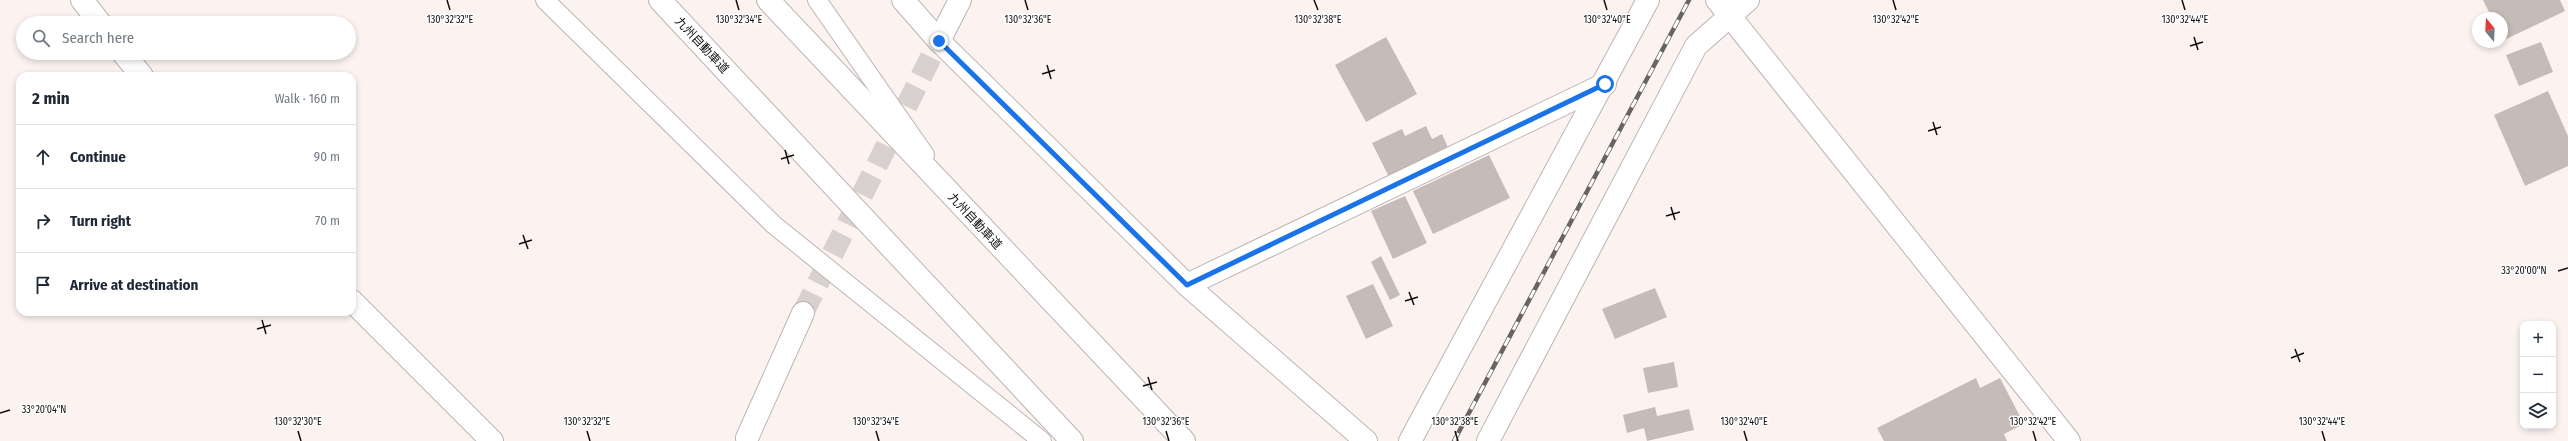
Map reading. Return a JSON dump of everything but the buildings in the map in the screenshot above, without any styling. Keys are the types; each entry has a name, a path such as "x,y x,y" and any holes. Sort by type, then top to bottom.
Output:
{"main road":[{"path":"82,0 95,16"},
{"name":"九州自動車道","path":"660,0 1072,441"},
{"name":"九州自動車道","path":"768,0 1184,441"},
{"path":"903,0 939,41 1187,285 1366,441"},
{"path":"939,41 960,0"},
{"path":"1410,441 1605,84 1648,0"},
{"path":"1717,0 2069,441"},
{"path":"1488,441 1696,46 1731,17 1748,0"},
{"path":"129,60 139,72"},
{"path":"1187,285 1605,84"},
{"path":"356,305 492,441"},
{"path":"747,438 804,313"}],"lane":[{"path":"545,0 774,225 1042,441"},
{"path":"816,0 957,201"}],"tunnel":[{"path":"803,313 939,41"}],"railway":[{"path":"1454,441 1689,0"}],"route":[{"path":"939,41 1187,285 1605,84"}]}
